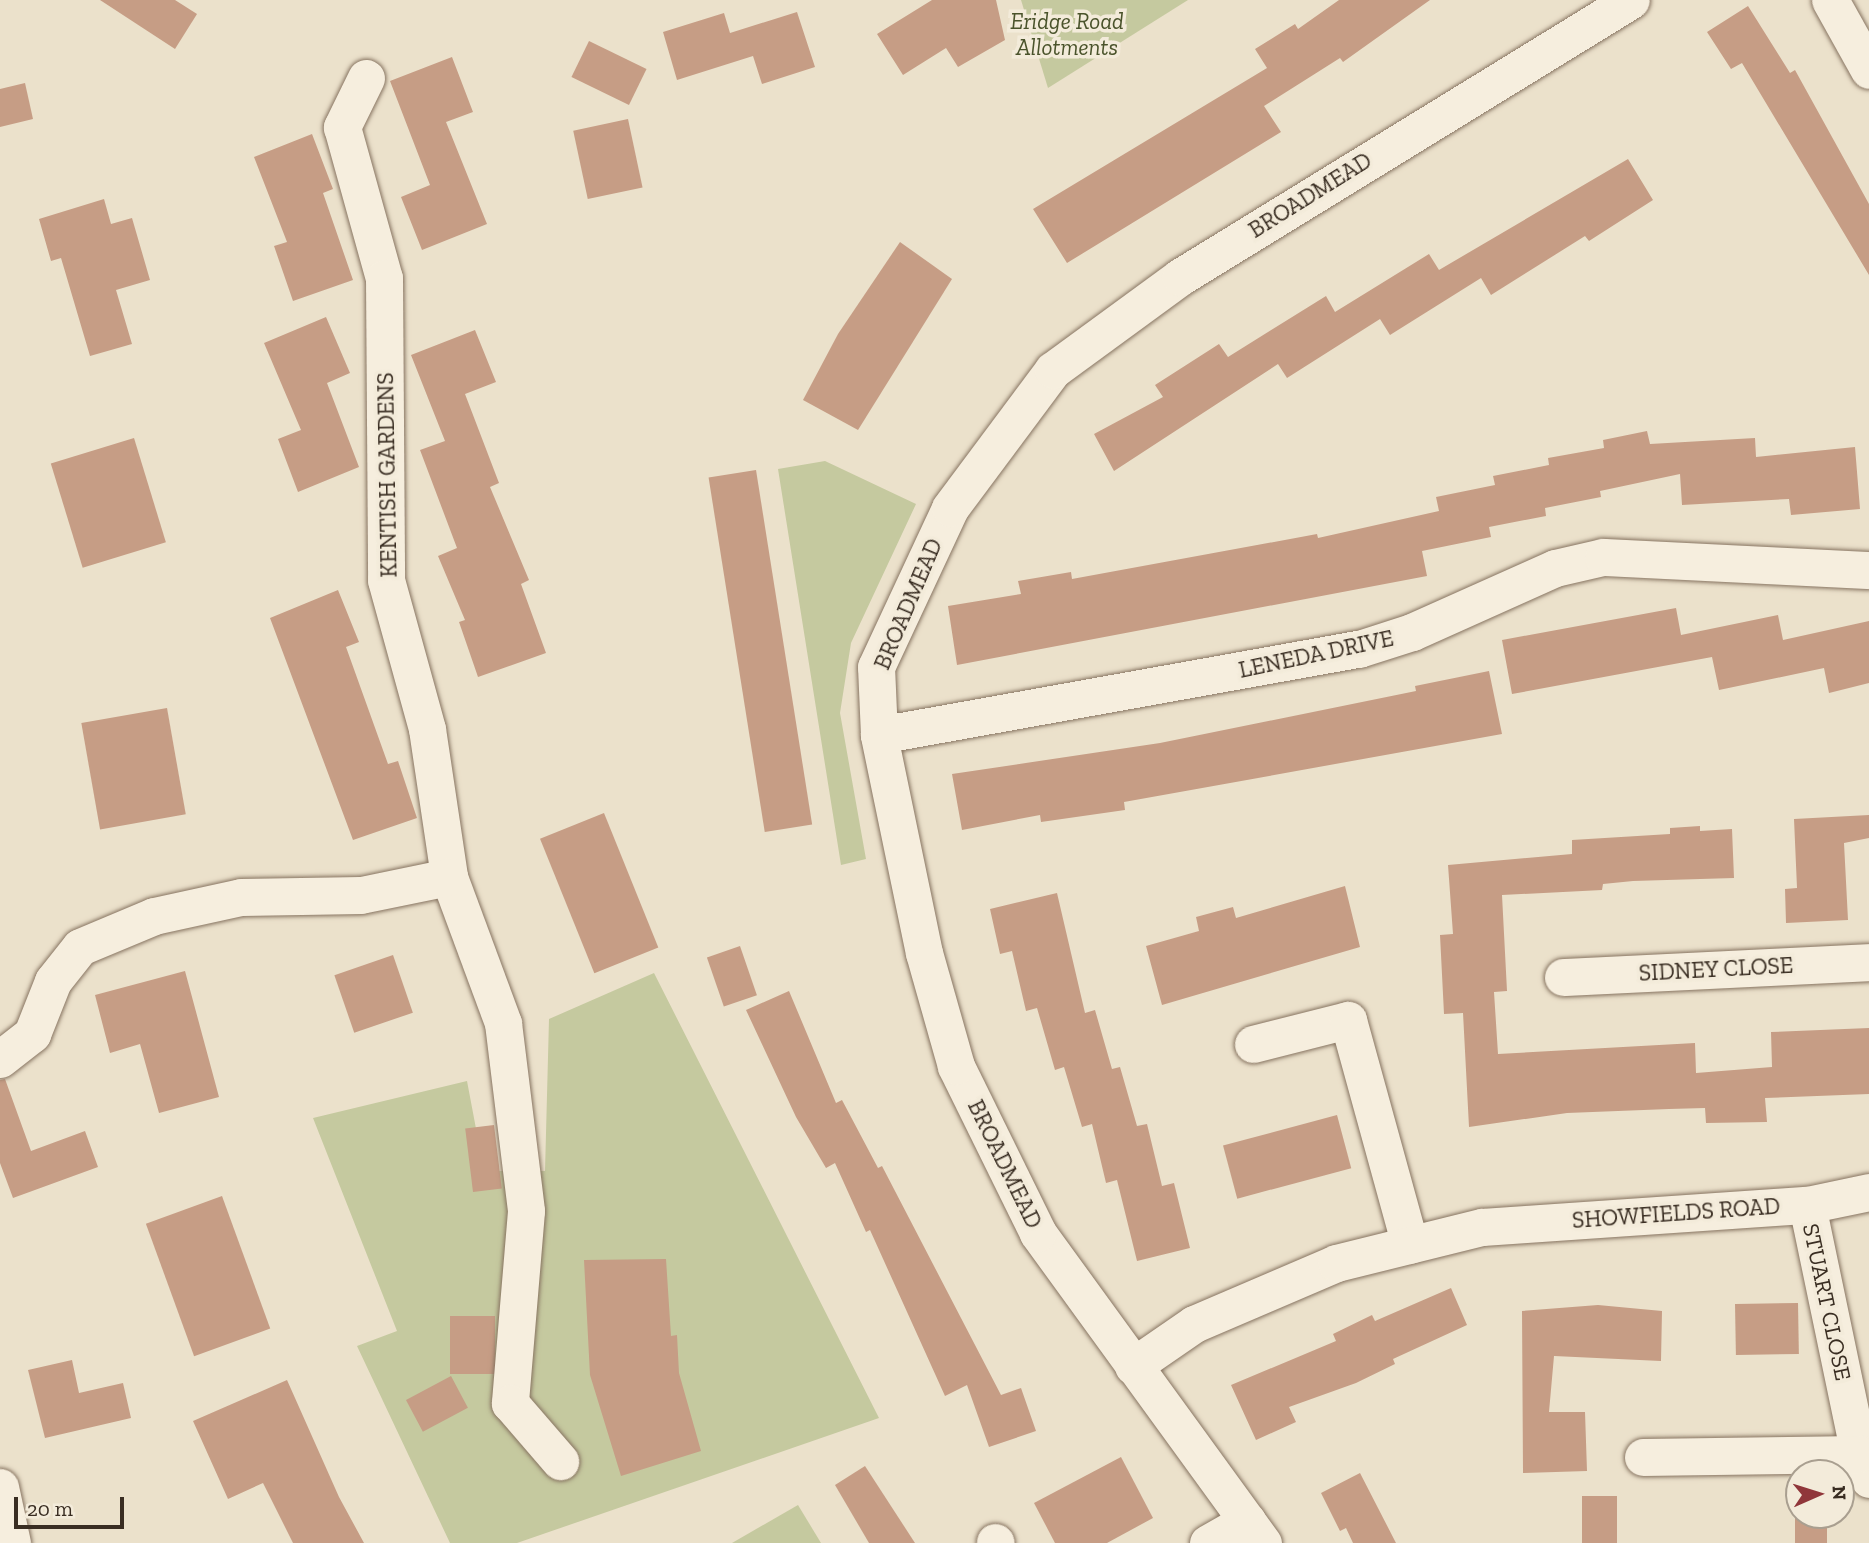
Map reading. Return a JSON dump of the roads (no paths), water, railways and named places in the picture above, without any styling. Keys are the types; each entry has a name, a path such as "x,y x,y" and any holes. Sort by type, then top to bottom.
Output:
{"street":[{"name":"BROADMEAD","path":"1255,1532 1038,1233 956,1066 924,953 879,735 876,667 945,520 1053,370 1180,277 1631,0"},
{"path":"1830,0 1869,70"},
{"name":"KENTISH GARDENS","path":"366,78 342,127 384,278 386,580 427,729 449,877 503,1023 526,1211 510,1403 560,1461"},
{"name":"LENEDA DRIVE","path":"879,735 1359,649 1412,632 1555,568 1603,557 1869,570"},
{"path":"0,1059 32,1034 53,981 80,947 154,916 241,897 361,895 449,877"},
{"name":"SIDNEY CLOSE","path":"1563,977 1869,962"},
{"path":"1253,1044 1348,1020 1410,1245"},
{"name":"SHOWFIELDS ROAD","path":"1133,1366 1194,1324 1336,1263 1482,1227 1807,1205 1869,1192"},
{"name":"STUART CLOSE","path":"1807,1205 1864,1466"},
{"path":"1643,1457 1864,1466"},
{"path":"0,1487 12,1543"},
{"path":"1208,1543 1255,1532"}],"park label":[{"name":"Eridge Road Allotments","path":"1067,34"}]}
